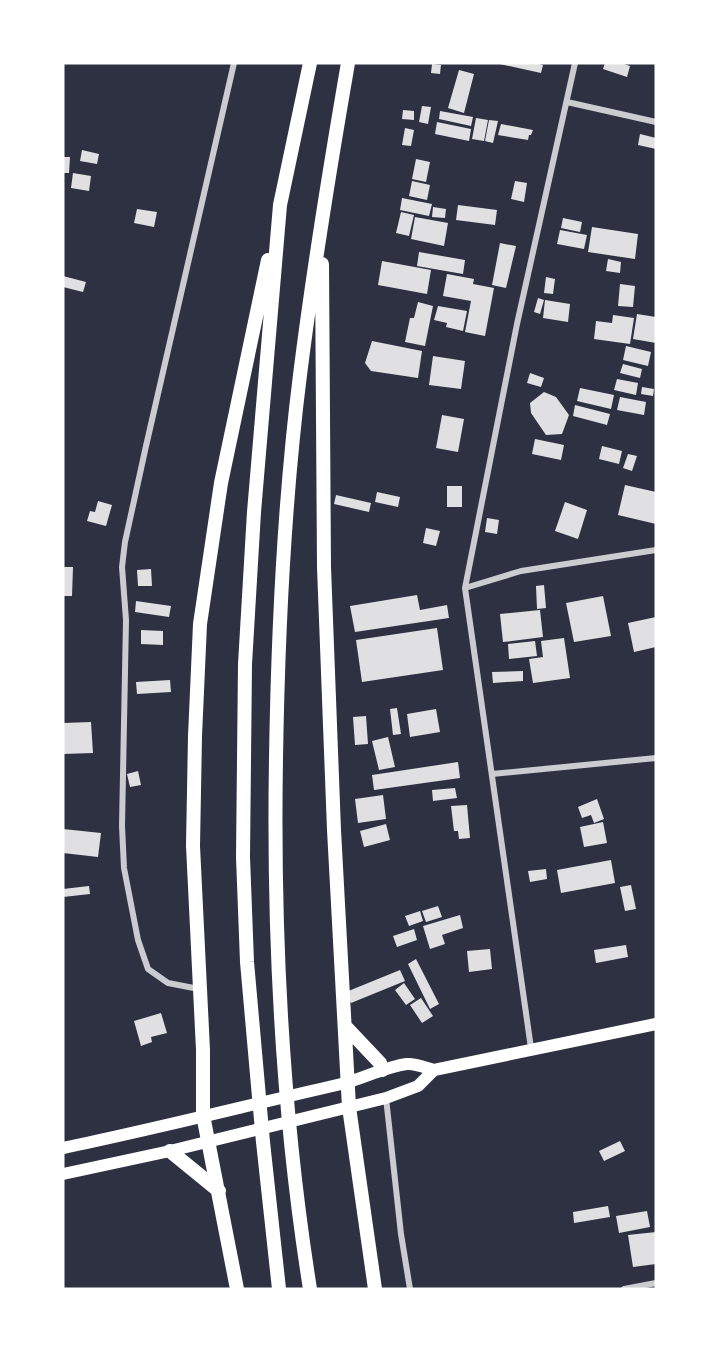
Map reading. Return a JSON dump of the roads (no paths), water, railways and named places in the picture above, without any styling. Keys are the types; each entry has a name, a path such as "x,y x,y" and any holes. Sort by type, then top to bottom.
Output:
{"main road":[{"path":"237,1289 203,1115 201,990 193,846 200,624 221,483 310,63"},
{"path":"310,1289 285,1079 278,970 275,846 277,666 286,523 300,377 322,214 348,63"},
{"path":"279,1289 260,1119 247,962 243,857 245,664 254,512 280,205"},
{"path":"322,214 324,567 334,818 349,1107 375,1289"},
{"path":"63,1148 166,1127 203,1115 348,1083 382,1070 410,1064 434,1070 656,1023"},
{"path":"345,1026 380,1063 382,1070"},
{"path":"63,1174 170,1151 386,1098 417,1086 434,1070"},
{"path":"170,1151 219,1191"}],"street":[{"path":"201,990 168,983 148,969 138,940 124,868 122,826 126,620 122,567 124,542 234,63"},
{"path":"531,1048 465,588 517,324 575,63"},
{"path":"567,102 656,122"},
{"path":"465,588 539,567 656,550"},
{"path":"492,774 656,758"},
{"path":"386,1098 401,1234 410,1289"},
{"path":"624,1289 656,1283"}]}
